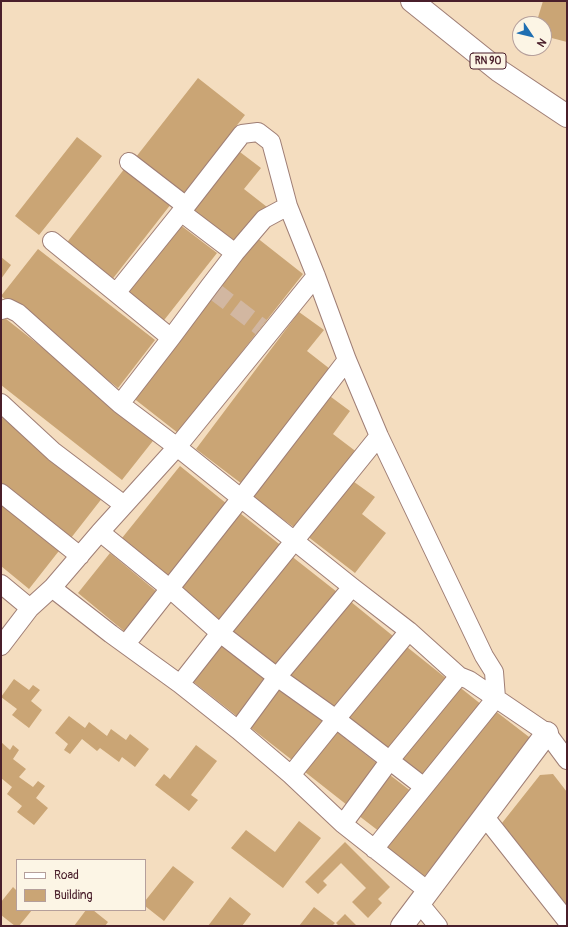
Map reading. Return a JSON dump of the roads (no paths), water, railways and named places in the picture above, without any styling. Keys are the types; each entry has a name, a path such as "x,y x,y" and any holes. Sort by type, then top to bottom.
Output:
{"main road":[{"name":"RN 90","path":"412,1 498,70 567,116"},
{"path":"402,926 547,733"}],"street":[{"path":"116,293 242,134 258,132 271,142 288,206 347,360 379,436 484,656 494,672 496,698 374,849"},
{"path":"129,162 235,254"},
{"path":"120,404 211,289 235,254 264,220 288,206"},
{"path":"52,241 171,338"},
{"path":"1,646 30,608 52,588 100,532 177,447 265,330 316,276"},
{"path":"1,310 8,308 18,313 120,404 177,447 294,542 409,631 459,676 469,680 547,733 567,760"},
{"path":"126,644 347,360"},
{"path":"1,403 54,452 124,505"},
{"path":"180,684 220,632 379,436"},
{"path":"1,493 80,556"},
{"path":"100,532 277,678 336,719 424,787"},
{"path":"1,584 30,608"},
{"path":"238,730 277,678 352,587"},
{"path":"52,588 111,634 180,684 291,775 343,824 374,849 424,897 438,926"},
{"path":"291,775 409,631"},
{"path":"343,824 390,760 459,676"},
{"path":"485,816 567,921"}],"tunnel":[{"path":"214,291 261,327"}]}
